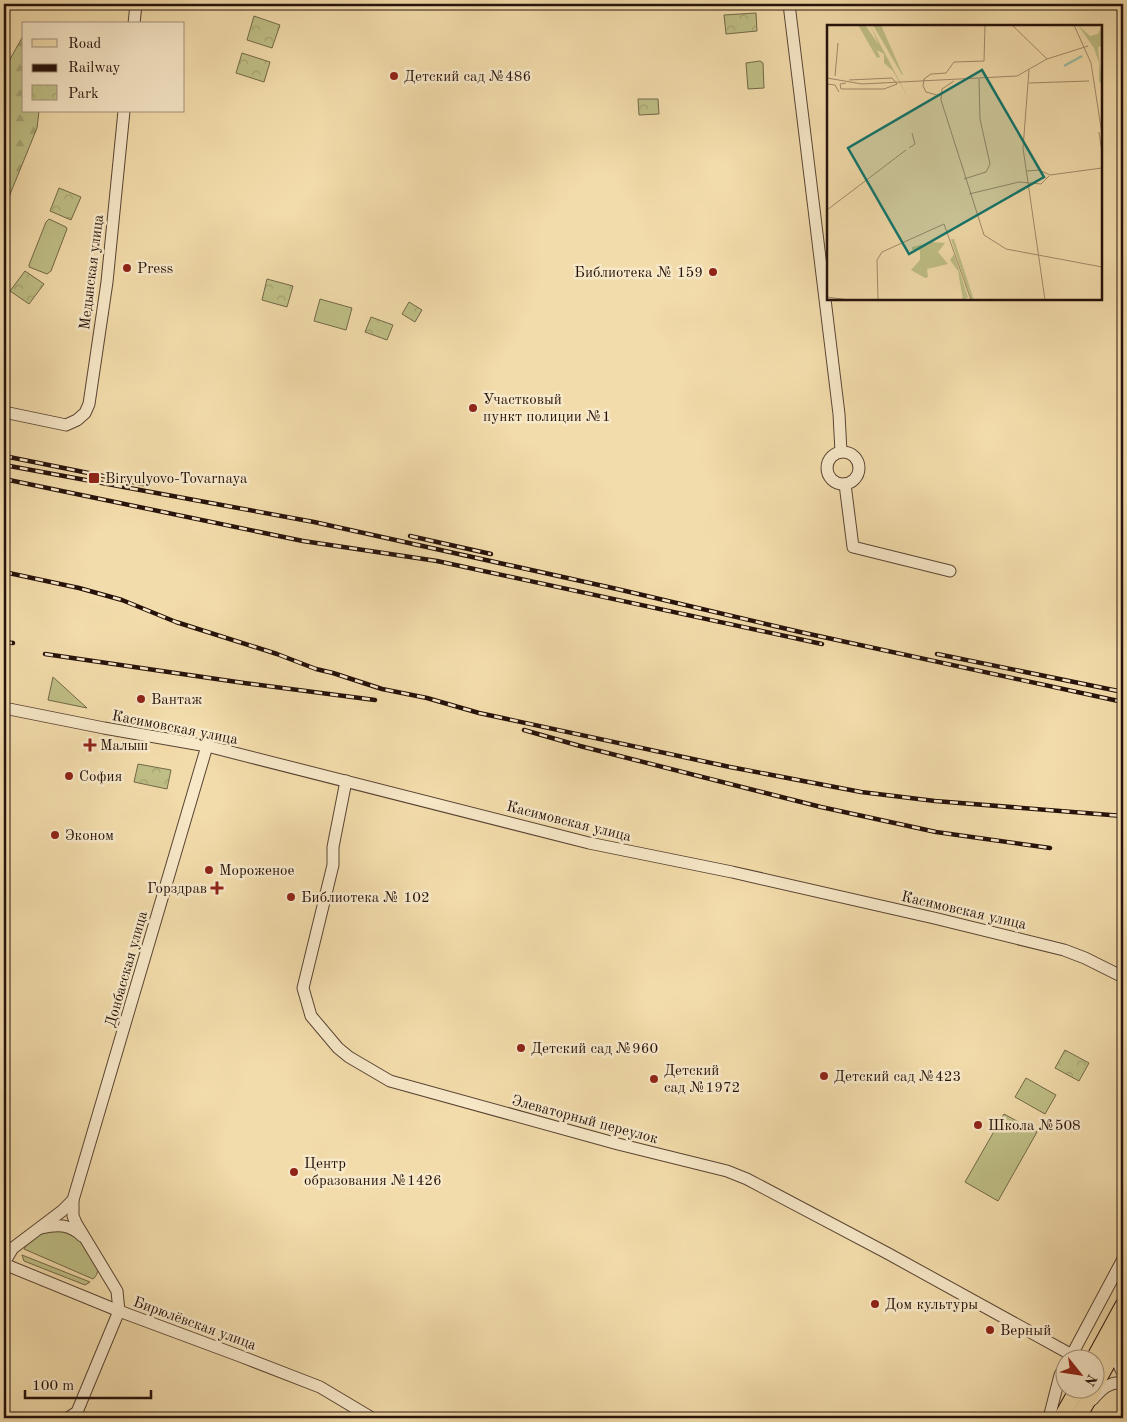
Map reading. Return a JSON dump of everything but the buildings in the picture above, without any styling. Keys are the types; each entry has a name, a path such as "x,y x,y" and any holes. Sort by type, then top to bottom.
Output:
{"main road":[{"path":"1098,1350 1123,1305"},
{"path":"1104,1371 1123,1337"},
{"path":"1061,1418 1071,1400"},
{"path":"1080,1414 1088,1400"}],"street":[{"path":"134,22 136,4"},
{"path":"789,4 838,407 841,452"},
{"name":"Медынская улица","path":"4,412 66,425 77,420 85,413 89,404 107,282 124,112"},
{"path":"841,452 853,455 859,466 859,473 856,478 844,484 836,483 830,477 827,470 828,462 834,455 841,452"},
{"path":"844,484 852,548 950,571"},
{"name":"Касимовская улица","path":"4,708 207,746 589,842 732,872 1064,950 1121,972"},
{"name":"Донбасская улица","path":"73,1200 207,746"},
{"name":"Элеваторный переулок","path":"346,781 333,847 332,865 303,988 311,1016 338,1048 349,1057 390,1082 618,1144 727,1171 747,1179 887,1253 1058,1350"},
{"path":"4,1263 13,1248 62,1211 73,1200"},
{"path":"68,1418 77,1412 119,1311 118,1292 76,1223 73,1216 73,1200"},
{"path":"36,1230 49,1226 64,1226 77,1231 87,1240"},
{"path":"1074,1350 1123,1259"},
{"name":"Бирюлёвская улица","path":"4,1263 119,1311 320,1387 372,1418"},
{"path":"1123,1337 1117,1358 1118,1365 1123,1372"},
{"path":"1080,1414 1108,1385 1123,1383"},
{"path":"1049,1418 1054,1398"}],"green space":[{"path":"756,13 757,31 726,34 724,15"},
{"path":"254,16 280,25 272,48 247,40"},
{"path":"22,38 22,112 39,112 37,128 4,209 4,70"},
{"path":"242,53 270,62 264,82 236,73"},
{"path":"760,61 763,63 764,88 748,89 746,63"},
{"path":"638,99 658,99 659,114 639,115"},
{"path":"59,188 81,197 71,220 50,211"},
{"path":"49,219 67,229 51,271 47,274 29,267 29,265 46,222"},
{"path":"25,271 44,284 29,304 10,291"},
{"path":"267,279 293,286 287,307 262,300"},
{"path":"320,299 352,308 346,330 314,321"},
{"path":"409,302 422,310 415,322 402,314"},
{"path":"371,317 393,325 387,340 365,332"},
{"path":"53,677 87,708 48,700"},
{"path":"138,764 171,770 167,789 134,782"},
{"path":"1065,1050 1089,1063 1079,1081 1055,1068"},
{"path":"1026,1078 1056,1095 1045,1114 1015,1097"},
{"path":"1004,1114 1037,1132 998,1201 965,1182"},
{"path":"51,1229 75,1233 98,1269 93,1279 24,1249 40,1233"},
{"path":"22,1255 90,1282 85,1285 24,1261"}],"railway":[{"path":"4,456 143,484"},
{"path":"4,465 314,522 617,589 800,632 1123,702"},
{"path":"4,479 303,541 437,561 822,644"},
{"path":"410,536 491,554"},
{"path":"4,572 79,588 122,600 176,622 277,654 316,669 382,689 427,698 479,713 730,767 861,792 935,801 1123,816"},
{"path":"4,642 13,643"},
{"path":"45,654 375,700"},
{"path":"937,654 1123,692"},
{"path":"524,730 821,807 936,832 1050,848"}],"place":[{"name":"Детский сад №486","path":"394,76"},
{"name":"Press","path":"127,268"},
{"name":"Библиотека № 159","path":"713,272"},
{"name":"Участковый пункт полиции №1","path":"473,408"},
{"name":"Biryulyovo-Tovarnaya","path":"94,478"},
{"name":"Вантаж","path":"141,699"},
{"name":"Малыш","path":"90,745"},
{"name":"София","path":"69,776"},
{"name":"Эконом","path":"55,835"},
{"name":"Мороженое","path":"209,870"},
{"name":"Горздрав","path":"217,888"},
{"name":"Библиотека № 102","path":"291,897"},
{"name":"Детский сад №960","path":"521,1048"},
{"name":"Детский сад №423","path":"824,1076"},
{"name":"Детский сад №1972","path":"654,1079"},
{"name":"Школа №508","path":"978,1125"},
{"name":"Центр образования №1426","path":"294,1172"},
{"name":"Дом культуры","path":"875,1304"},
{"name":"Верный","path":"990,1330"}]}
